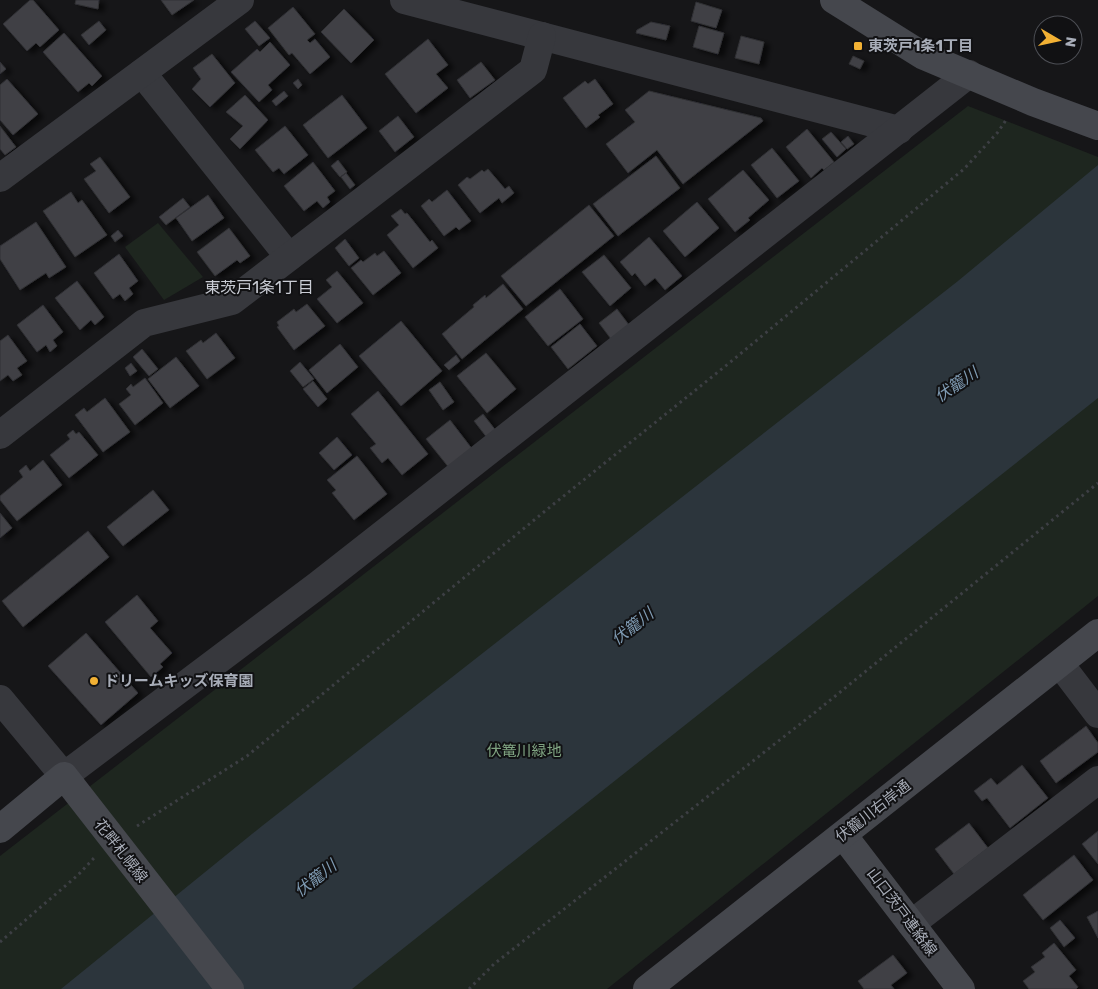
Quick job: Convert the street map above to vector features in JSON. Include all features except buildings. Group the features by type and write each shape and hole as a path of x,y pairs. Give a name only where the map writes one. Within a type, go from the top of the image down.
{"main road":[{"path":"834,0 922,55 1033,102 1098,126"},
{"name":"伏籠川右岸通","path":"647,989 1098,634"},
{"path":"0,829 64,776"},
{"name":"花畔札幌線","path":"64,776 230,989"},
{"name":"山口茨戸連絡線","path":"843,835 961,989"}],"street":[{"path":"0,178 240,0"},
{"path":"404,0 899,130"},
{"path":"0,435 144,323 232,301 533,70 542,36"},
{"path":"142,73 289,256"},
{"path":"0,699 64,776 318,584 969,74"},
{"path":"1060,664 1098,714"},
{"path":"912,924 1098,780"}],"path":[{"path":"0,942 115,842 246,756 728,364 964,169 998,132 1009,116"},
{"path":"469,989 494,964 818,710 1098,483"}],"green space":[{"name":"伏篭川緑地","path":"968,106 1098,157 1098,596 607,989 0,989 0,856"},
{"path":"158,223 203,277 164,300 125,247"}],"water":[{"name":"伏籠川","path":"1098,165 1098,398 352,989 61,989 262,826 958,281"}],"place":[{"name":"東茨戸1条1丁目","path":"858,46"},
{"name":"ドリームキッズ保育園","path":"94,681"}],"district":[{"name":"東茨戸1条1丁目","path":"259,287"}]}
